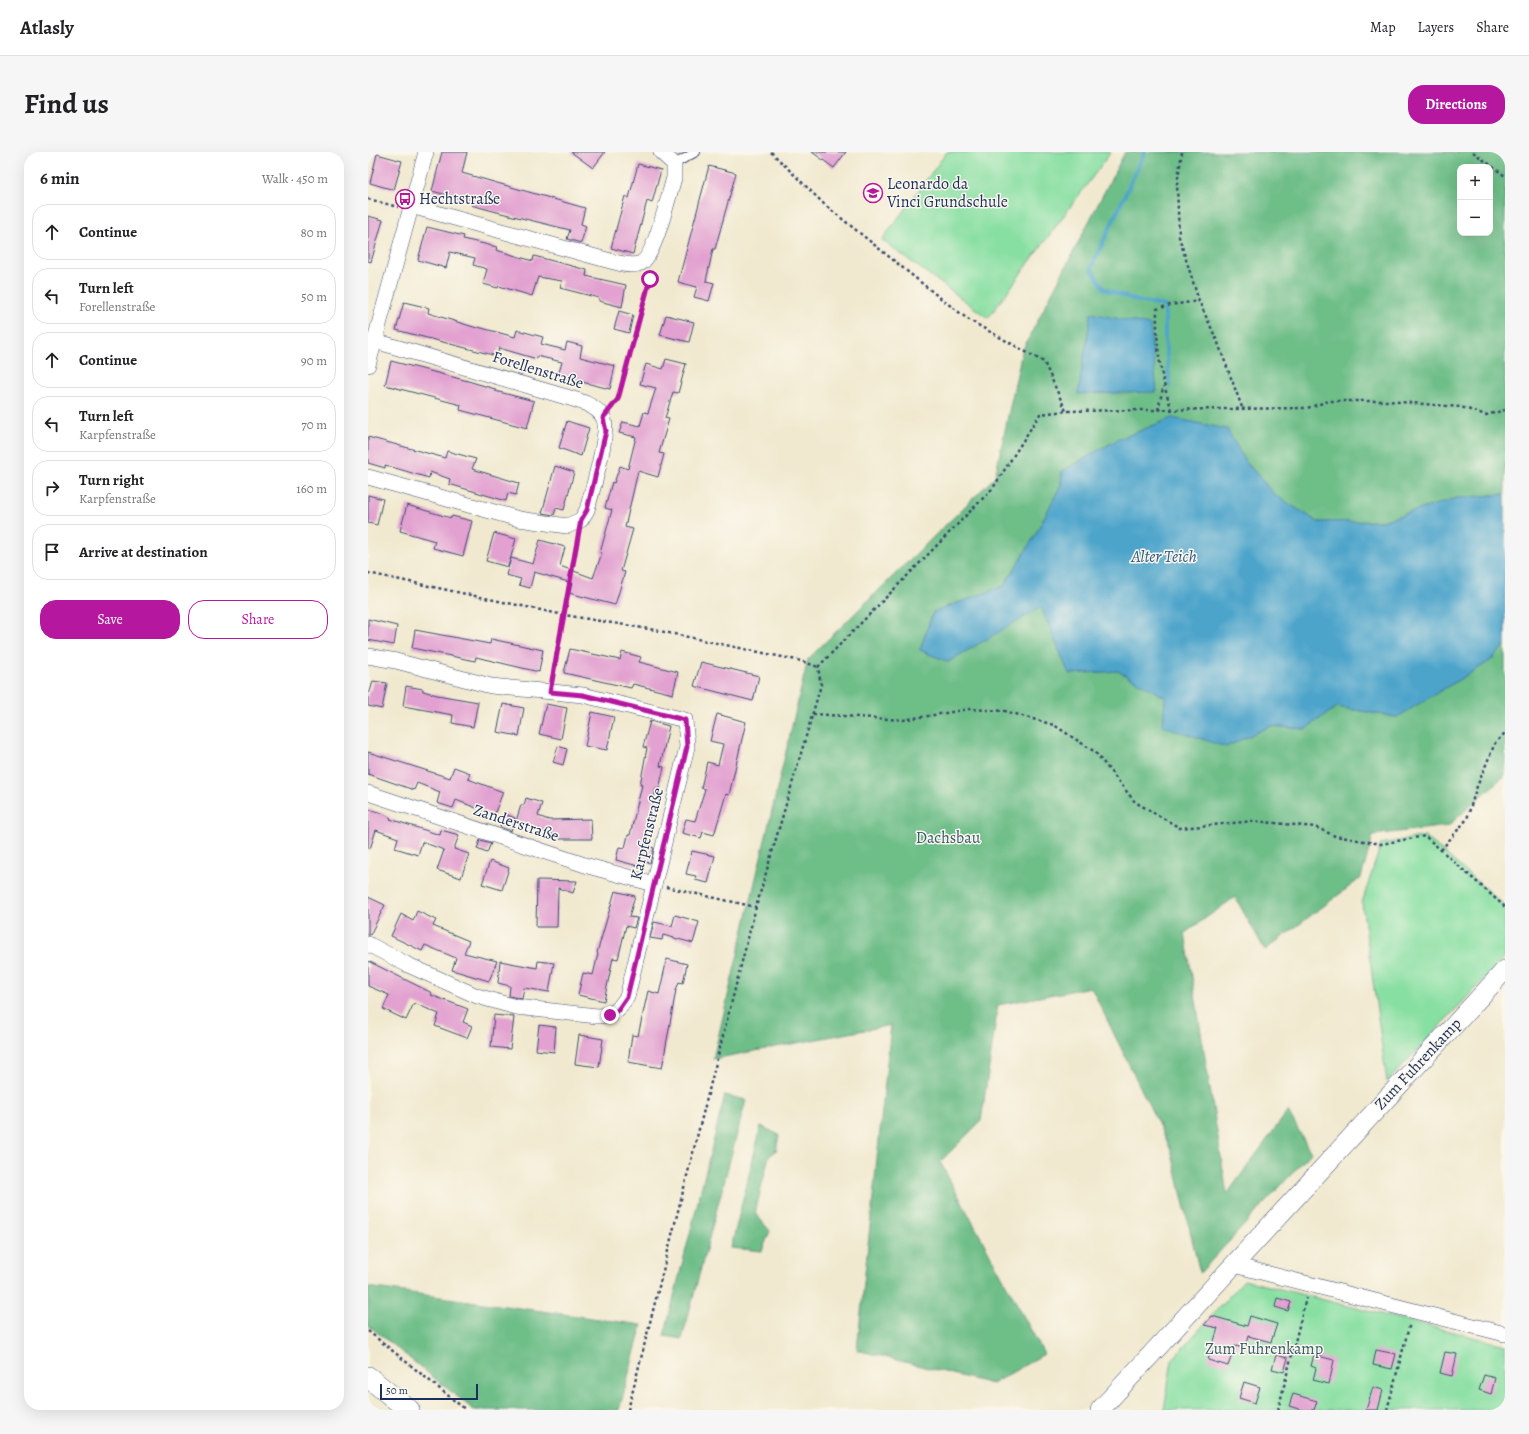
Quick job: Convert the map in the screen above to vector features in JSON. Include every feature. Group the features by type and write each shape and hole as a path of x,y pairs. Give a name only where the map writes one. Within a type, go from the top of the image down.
{"main road":[{"path":"368,1377 409,1410"}],"street":[{"path":"368,365 426,152"},
{"path":"410,208 614,262 632,265 642,262 651,253 674,178 674,164 661,152"},
{"name":"Forellenstraße","path":"375,341 563,396 589,405 603,418"},
{"path":"368,477 520,519 566,526 581,520 587,510 606,431 603,418"},
{"name":"Karpfenstraße","path":"368,656 396,661 491,686 583,695 685,720 687,747 627,997 618,1010 610,1015 597,1016 516,1007 477,996 406,964 368,944"},
{"name":"Zanderstraße","path":"368,793 588,866 654,884"},
{"name":"Zum Fuhrenkamp","path":"1100,1410 1505,970"},
{"path":"1234,1265 1505,1334"}],"lane":[{"path":"674,164 696,152"}],"path":[{"path":"771,152 825,205 969,320 1044,362 1066,411"},
{"path":"1182,152 1177,184 1179,237 1199,301 1218,343 1243,410"},
{"path":"1473,152 1505,176"},
{"path":"368,199 410,208"},
{"path":"603,418 618,399 650,279 642,262"},
{"path":"1172,410 1164,387 1157,326 1157,309 1170,304 1199,301"},
{"path":"1158,410 1164,387"},
{"path":"818,667 993,488 1040,414 1066,411 1243,410 1307,408 1329,402 1387,401 1461,407 1486,415 1505,410"},
{"path":"550,692 581,520"},
{"path":"368,573 564,615 655,630 801,661 818,667"},
{"path":"628,1410 756,907 821,685 818,667"},
{"path":"813,714 903,720 970,710 1005,711 1054,725 1095,752 1135,802 1180,828 1254,821 1315,827 1334,836 1381,844 1425,836 1505,907"},
{"path":"1441,850 1467,819 1476,789 1495,743 1505,733"},
{"path":"654,884 756,907"},
{"path":"1278,1410 1310,1284"},
{"path":"1387,1410 1413,1310"},
{"path":"368,1332 466,1410"}],"green space":[{"path":"947,152 1111,152 988,318 882,240"},
{"name":"Dachsbau","path":"1125,152 1505,152 1505,494 1457,498 1382,521 1317,522 1274,494 1245,461 1227,429 1172,418 1117,440 1062,471 1061,485 1033,539 1004,586 933,612 920,650 948,662 1041,606 1069,674 1118,671 1165,697 1226,747 1270,726 1305,729 1337,707 1397,717 1490,661 1505,645 1505,775 1448,826 1373,835 1361,878 1265,950 1235,897 1185,933 1227,1194 1288,1111 1311,1153 1200,1273 1171,1150 1091,987 998,1005 981,1121 940,1162 1044,1354 992,1384 857,1350 891,1025 713,1059 808,659 995,477 1022,351"},
{"path":"1425,836 1505,906 1505,957 1387,1082 1362,903 1381,844"},
{"path":"725,1095 746,1100 682,1339 664,1336"},
{"path":"761,1126 779,1135 776,1151 769,1156 755,1213 770,1231 762,1251 731,1248"},
{"name":"Zum Fuhrenkamp","path":"1244,1280 1505,1345 1505,1410 1164,1410 1172,1360"},
{"path":"368,1287 642,1325 619,1410 474,1410 368,1325"}],"water":[{"path":"1091,313 1150,325 1157,392 1078,394"},
{"name":"Alter Teich","path":"1172,418 1227,429 1245,461 1274,494 1318,522 1382,521 1457,498 1505,494 1505,645 1490,661 1397,717 1337,707 1305,729 1270,726 1226,747 1163,726 1165,697 1118,671 1069,674 1041,607 948,662 920,650 933,612 1004,586 1033,539 1061,485 1062,471 1117,440"}],"building":[{"path":"442,152 467,152 462,173 585,208 581,224 586,226 581,243 567,239 570,230 471,205 472,202 432,191"},
{"path":"571,152 605,152 593,168"},
{"path":"812,152 846,152 834,168"},
{"path":"377,154 402,161 394,190 370,183"},
{"path":"638,164 661,170 652,203 647,201 633,254 611,248 625,196 629,198"},
{"path":"709,166 736,173 715,249 713,249 706,281 714,283 709,301 694,297 697,287 678,282"},
{"path":"368,216 383,220 371,262 368,261"},
{"path":"427,227 464,236 463,239 497,247 496,250 533,261 534,256 587,270 586,276 626,285 622,307 599,301 599,298 560,288 562,281 538,277 532,296 499,286 498,288 483,284 487,269 473,265 475,258 450,252 446,268 418,260"},
{"path":"404,302 429,308 428,313 477,328 478,327 515,337 517,330 543,337 541,344 565,350 567,342 582,346 580,357 615,366 610,389 558,376 562,362 537,356 537,359 499,348 497,356 396,330"},
{"path":"619,311 633,315 629,333 614,329"},
{"path":"666,315 694,322 689,342 660,335"},
{"path":"666,359 686,364 678,393 673,392 665,418 669,419 659,453 664,454 658,477 638,471 625,527 633,529 621,571 625,572 615,605 569,593 572,583 534,572 530,588 519,585 521,579 506,575 511,558 533,564 540,540 565,547 560,566 593,578 602,553 600,553 612,510 605,508 612,482 614,483 620,466 628,469 636,437 619,433 623,422 640,426 644,412 648,413 656,388 640,384 646,364 663,369"},
{"path":"391,361 468,381 495,389 495,391 534,401 527,428 460,410 461,405 385,385"},
{"path":"567,421 589,428 581,456 559,448"},
{"path":"368,437 445,458 447,451 476,459 472,469 519,483 516,495 508,493 506,501 449,484 450,479 430,472 429,478 385,465 385,468 368,463"},
{"path":"555,466 574,472 564,510 556,508 554,515 542,513"},
{"path":"368,495 383,499 377,525 368,523"},
{"path":"407,505 451,518 452,516 472,521 463,556 433,548 435,541 400,531"},
{"path":"494,533 516,539 508,567 486,561"},
{"path":"368,619 397,626 394,645 368,640"},
{"path":"415,630 490,644 491,639 543,650 539,672 476,657 475,661 412,648"},
{"path":"570,649 620,660 622,652 641,657 639,662 678,672 673,694 633,684 631,688 564,673"},
{"path":"701,662 759,676 753,701 694,686"},
{"path":"373,681 387,683 382,709 368,706 368,692 370,692"},
{"path":"406,686 423,689 423,691 437,695 478,702 473,727 452,723 453,715 403,706"},
{"path":"503,704 524,708 519,736 497,732"},
{"path":"546,704 567,708 561,739 539,734"},
{"path":"592,712 614,717 607,750 585,746"},
{"path":"717,714 746,722 729,795 726,794 714,835 703,832 701,838 682,833 686,819 695,821 705,789 701,788 707,762 718,765 723,744 710,741"},
{"path":"650,721 669,726 660,766 664,767 659,789 656,788 645,839 650,840 648,846 654,848 650,863 639,861 638,866 616,860 619,847 625,848 628,835 630,835 642,785 640,785 647,748 643,747"},
{"path":"558,746 567,749 563,765 553,762"},
{"path":"368,752 450,778 454,767 470,773 468,779 503,792 494,815 456,800 453,808 437,803 440,792 417,783 414,790 368,774"},
{"path":"526,798 542,803 538,816 549,820 591,819 592,839 554,839 554,835 516,821 521,805 524,805"},
{"path":"368,809 382,813 391,818 390,819 440,835 441,830 459,835 454,849 469,854 461,878 437,870 444,850 422,842 418,855 395,848 398,838 376,830 370,849 368,848"},
{"path":"504,814 515,818 511,831 500,827"},
{"path":"480,840 491,843 487,853 477,849"},
{"path":"692,851 715,856 708,883 695,880 696,876 686,874"},
{"path":"490,861 509,868 502,890 482,884"},
{"path":"537,880 577,881 573,893 558,888 557,927 536,927"},
{"path":"615,891 635,896 629,917 637,918 634,928 626,926 618,959 613,958 604,1001 578,995 583,973 593,975 597,953"},
{"path":"368,897 385,905 370,935 368,935"},
{"path":"417,911 436,920 433,926 469,941 464,953 497,961 489,981 452,970 456,958 425,945 422,951 391,936 401,914 413,921"},
{"path":"675,915 699,922 693,943 663,935 662,940 650,938 654,922 672,926"},
{"path":"667,959 687,964 683,983 679,982 676,990 662,1068 628,1062 632,1035 638,1036 648,991 659,994"},
{"path":"368,961 432,993 431,995 468,1009 463,1022 472,1026 467,1038 435,1026 439,1014 414,1003 406,1020 383,1009 389,995 368,986"},
{"path":"500,961 537,968 538,961 554,963 549,992 524,988 522,999 509,996 510,986 498,983"},
{"path":"494,1015 514,1017 510,1049 491,1047"},
{"path":"539,1025 556,1027 554,1052 536,1050"},
{"path":"579,1035 603,1039 599,1067 575,1064"},
{"path":"1277,1298 1291,1302 1288,1311 1275,1307"},
{"path":"1212,1316 1247,1326 1250,1316 1277,1324 1271,1342 1248,1336 1245,1348 1235,1346 1228,1366 1208,1360 1218,1328 1204,1325"},
{"path":"1376,1350 1396,1354 1392,1369 1373,1365"},
{"path":"1445,1352 1457,1354 1452,1376 1440,1373"},
{"path":"1276,1355 1288,1358 1284,1372 1272,1369"},
{"path":"1314,1355 1334,1360 1329,1384 1313,1380 1316,1368 1311,1366"},
{"path":"1484,1375 1495,1378 1491,1394 1479,1390"},
{"path":"1244,1382 1260,1387 1255,1403 1239,1398"},
{"path":"1373,1387 1383,1390 1378,1410 1366,1410"},
{"path":"1293,1394 1317,1401 1314,1410 1302,1410 1289,1406"}],"waterway":[{"path":"1145,152 1091,268 1104,289 1138,301 1165,306 1165,339 1170,386"}],"place":[{"name":"Leonardo da Vinci Grundschule","path":"873,193"},
{"name":"Hechtstraße","path":"405,199"}],"route":[{"path":"610,1015 618,1010 627,997 687,747 685,720 583,695 550,692 581,520 587,510 606,431 603,418 618,399 650,279"}]}
